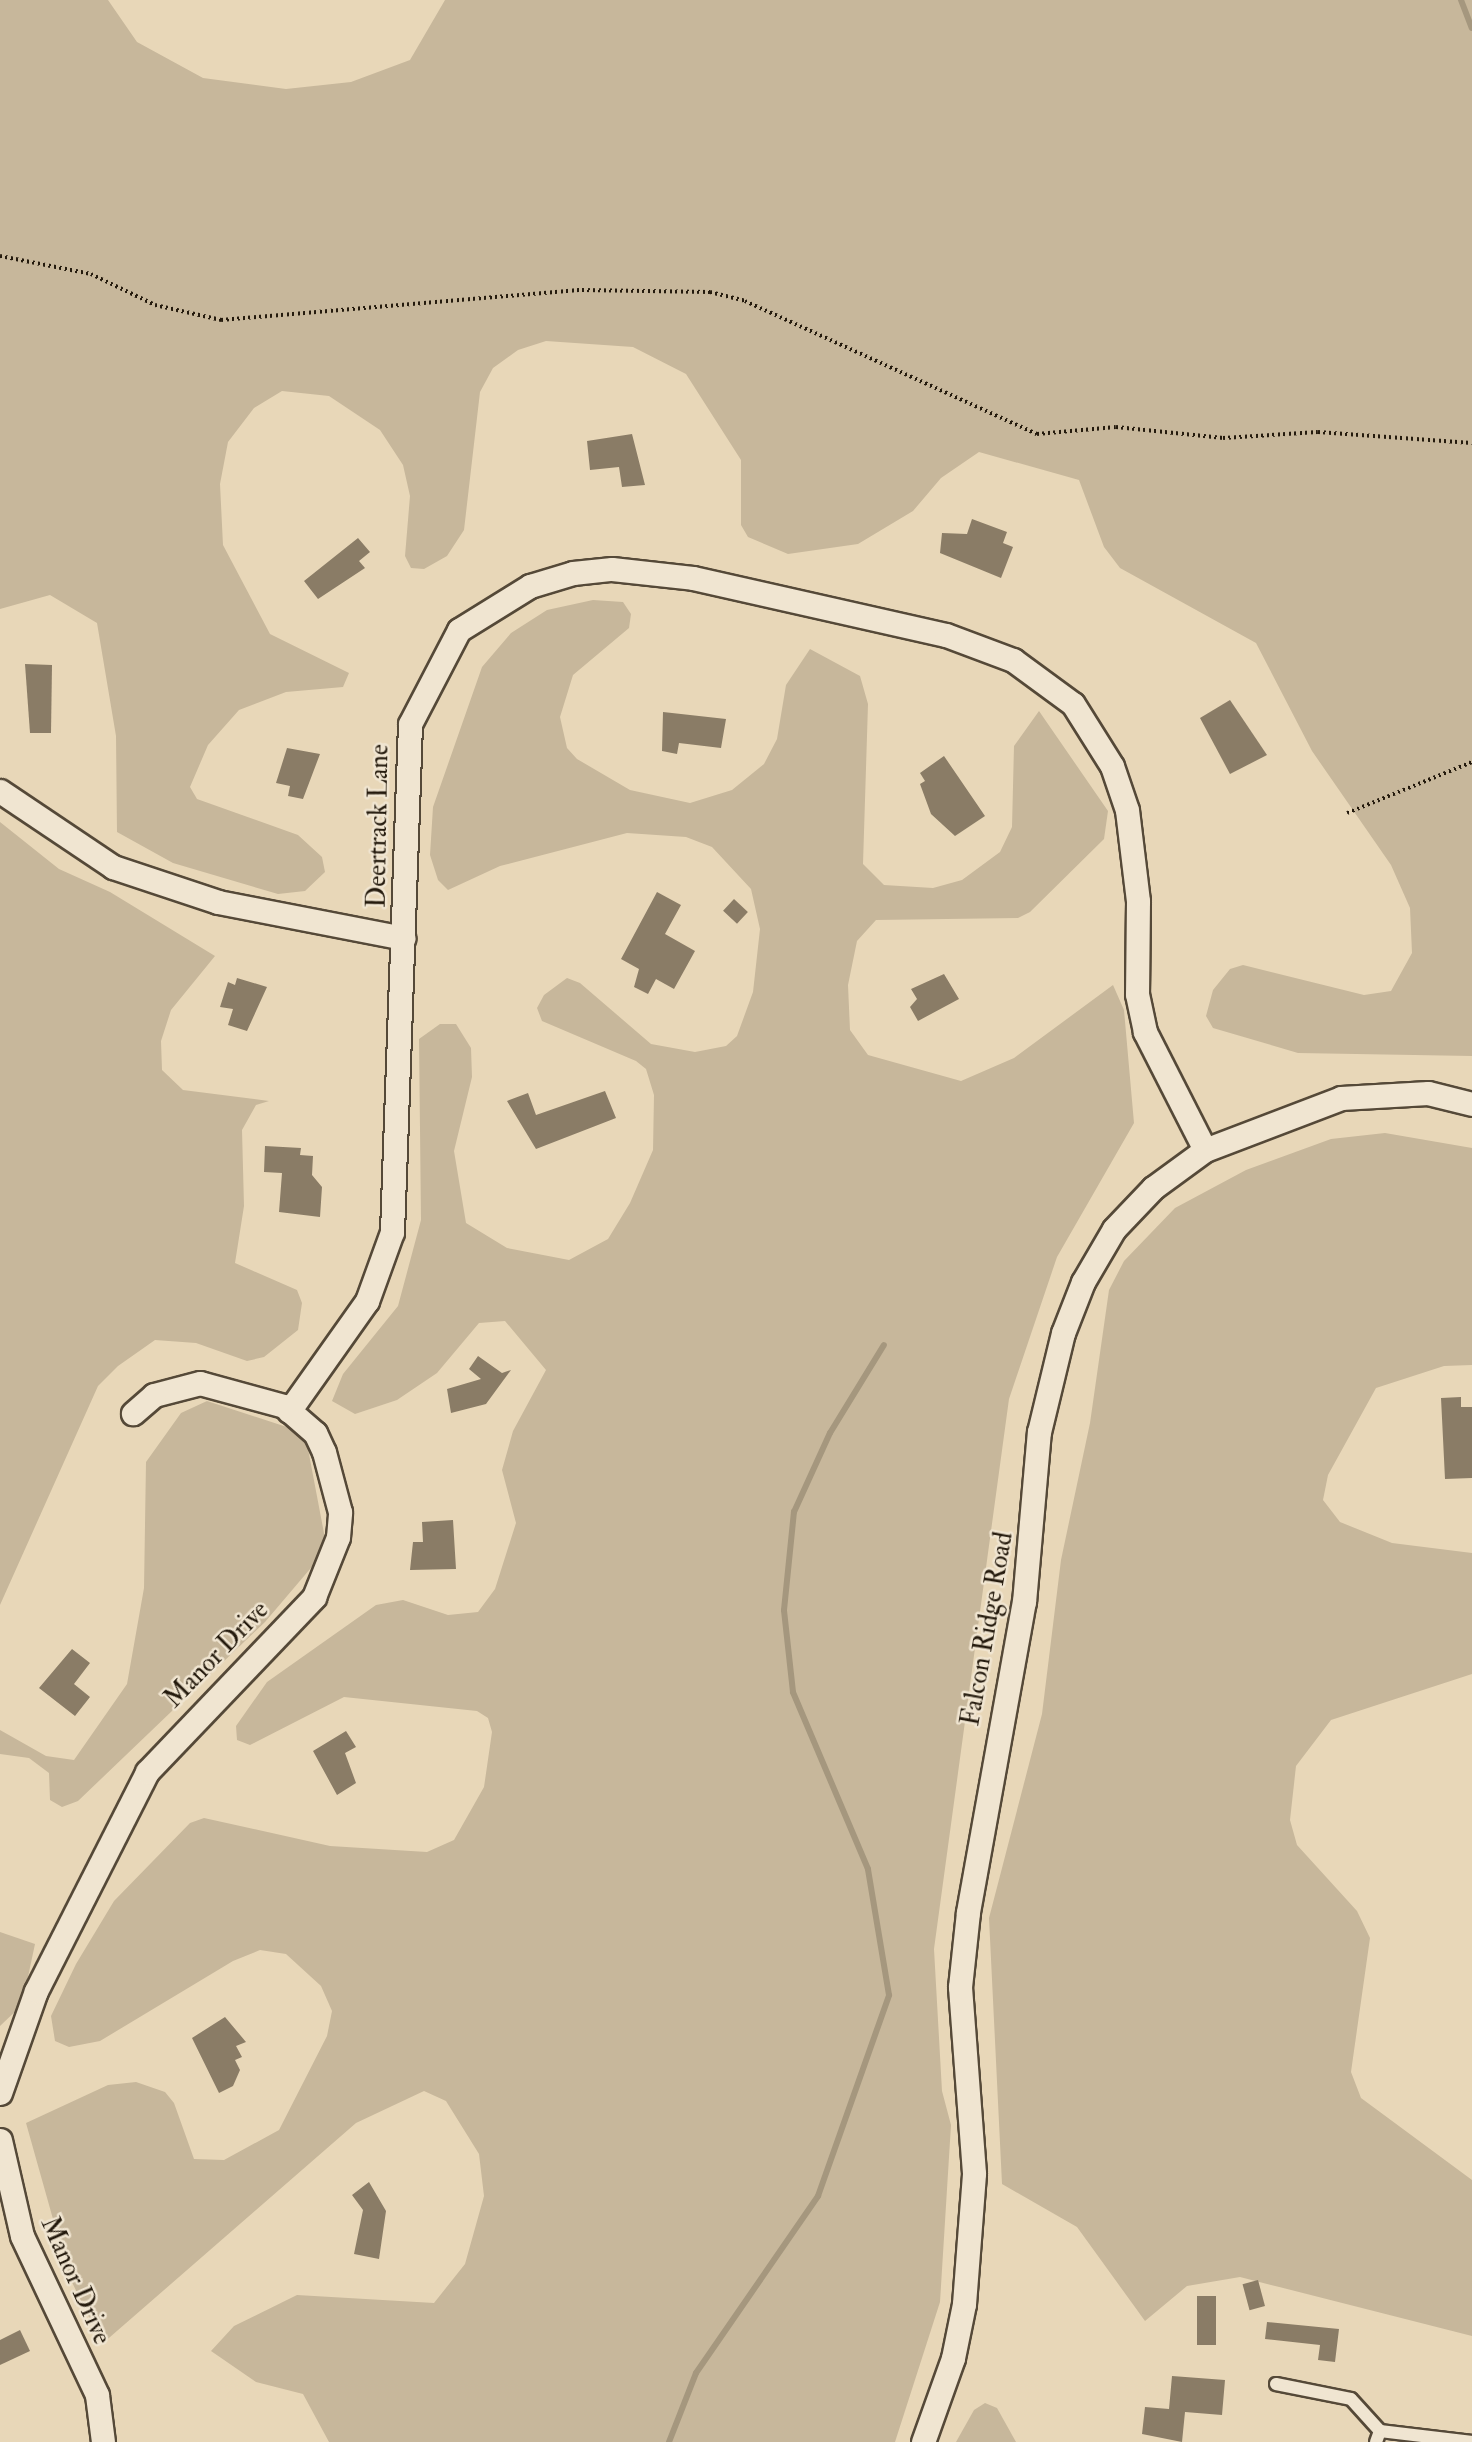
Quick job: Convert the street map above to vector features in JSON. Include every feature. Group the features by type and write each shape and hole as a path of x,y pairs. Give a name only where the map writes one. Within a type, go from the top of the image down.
{"street":[{"name":"Deertrack Lane","path":"289,1411 367,1301 384,1262 397,1152 410,724 442,656 459,630 530,586 612,569 693,578 860,613 1013,660 1073,704 1112,766 1133,844 1138,901 1137,994 1145,1032 1205,1150"},
{"path":"0,791 113,867 218,902 404,938"},
{"name":"Falcon Ridge Road","path":"923,2442 953,2358 964,2304 974,2173 960,1987 1024,1602 1039,1432 1063,1333 1083,1282 1114,1229 1153,1188 1205,1150 1341,1098 1428,1093 1472,1104"},
{"name":"Manor Drive","path":"0,2093 36,1991 147,1772 314,1597 331,1565 340,1512 330,1466 315,1433 289,1411 200,1383 154,1395 133,1413"},
{"name":"Manor Drive","path":"0,2140 22,2236 97,2395 103,2442"}],"lane":[{"path":"1276,2384 1351,2399 1378,2436 1472,2442"}],"path":[{"path":"0,256 91,274 164,308 221,320 582,290 710,292 745,301 1037,434 1116,427 1223,438 1318,432 1472,443"},
{"path":"1347,813 1472,762"}],"shaded area":[{"path":"0,0 108,0 137,42 203,78 286,89 351,82 410,60 445,0 1472,0 1472,1056 1298,1053 1213,1028 1206,1016 1213,990 1230,969 1243,965 1364,995 1391,991 1412,953 1410,908 1391,865 1312,751 1256,643 1120,568 1104,547 1079,480 979,452 941,478 913,511 858,544 788,554 748,537 741,525 741,460 686,374 633,347 546,341 518,350 493,368 480,392 464,530 447,556 424,569 411,568 405,556 410,496 403,465 380,430 329,396 282,391 254,408 228,442 220,484 223,545 270,634 349,673 343,687 286,692 239,710 208,745 190,787 197,799 298,835 322,857 325,872 305,891 278,894 173,863 117,832 116,736 97,623 50,595 0,609"},
{"path":"593,600 623,602 631,614 629,628 573,675 560,717 567,748 577,759 630,790 690,803 732,790 764,764 777,739 786,685 810,649 860,676 868,704 863,864 884,885 933,888 962,880 1000,852 1012,827 1014,746 1039,711 1108,811 1104,839 1030,912 1018,918 876,920 857,941 848,985 850,1030 868,1055 961,1081 1014,1058 1113,985 1124,1010 1134,1123 1057,1257 1009,1399 934,1949 942,2091 951,2125 940,2302 895,2442 329,2442 303,2394 256,2382 211,2351 234,2326 297,2295 434,2303 465,2264 484,2196 479,2154 446,2101 424,2091 356,2123 102,2344 69,2276 26,2123 108,2085 136,2082 165,2092 174,2103 194,2159 224,2160 279,2130 327,2036 332,2011 321,1986 286,1954 260,1950 233,1961 100,2041 69,2047 55,2041 51,2016 76,1964 114,1901 190,1823 204,1818 330,1846 427,1852 454,1840 484,1787 492,1732 488,1718 477,1711 344,1697 250,1745 237,1740 236,1726 267,1682 376,1605 403,1600 448,1615 478,1612 495,1589 516,1523 502,1470 513,1431 546,1370 505,1321 479,1323 437,1373 397,1400 355,1414 332,1401 343,1374 398,1306 421,1220 419,1039 440,1024 456,1024 471,1048 472,1077 454,1151 466,1223 507,1248 569,1260 608,1239 630,1203 653,1150 654,1095 646,1069 636,1061 542,1021 537,1008 544,995 567,978 580,983 651,1044 695,1052 726,1046 737,1036 753,992 760,929 751,889 712,847 686,837 627,833 500,866 448,890 438,880 430,855 433,807 482,667 511,633 547,610"},
{"path":"0,822 59,869 110,892 215,956 171,1010 161,1041 162,1070 183,1090 269,1101 256,1105 242,1130 244,1206 235,1263 297,1290 302,1303 298,1330 264,1357 247,1361 196,1343 155,1340 118,1366 98,1386 0,1605"},
{"path":"1385,1133 1472,1148 1472,1365 1444,1366 1376,1388 1328,1475 1323,1500 1340,1522 1392,1543 1472,1553 1472,1674 1331,1720 1296,1766 1290,1820 1297,1845 1357,1911 1370,1938 1351,2072 1361,2098 1472,2180 1472,2336 1240,2277 1187,2286 1145,2321 1077,2227 1002,2184 989,1918 1042,1714 1061,1560 1090,1423 1109,1290 1124,1261 1175,1208 1246,1170 1331,1139"},
{"path":"207,1401 305,1433 327,1549 265,1622 78,1801 62,1807 50,1800 49,1773 29,1758 0,1754 0,1730 46,1756 74,1760 127,1684 144,1588 146,1462 181,1413"},
{"path":"0,1932 35,1944 22,2005 0,2026"},
{"path":"985,2403 997,2408 1016,2442 956,2442 974,2410"}],"building":[{"path":"632,434 645,485 622,487 619,467 590,470 587,441"},
{"path":"972,519 1007,532 1003,543 1013,547 1001,578 940,553 942,533 967,534"},
{"path":"358,538 370,552 359,561 365,568 318,599 304,581"},
{"path":"25,664 52,665 51,733 30,733"},
{"path":"1230,700 1267,755 1230,774 1200,718"},
{"path":"663,712 726,719 721,748 679,743 677,754 662,751"},
{"path":"287,748 320,754 303,799 288,796 290,786 276,783"},
{"path":"944,756 985,816 955,836 931,814 920,784 925,781 920,773"},
{"path":"657,892 681,905 665,934 695,951 674,989 656,979 648,994 634,987 639,969 621,959"},
{"path":"734,899 748,912 737,924 723,911"},
{"path":"944,974 959,999 918,1021 910,1007 917,999 911,989"},
{"path":"237,978 267,987 247,1031 228,1025 233,1009 220,1007 228,982 235,985"},
{"path":"605,1091 616,1118 536,1149 507,1101 528,1093 536,1115"},
{"path":"265,1146 301,1148 300,1155 313,1156 312,1175 322,1187 320,1217 279,1212 282,1173 264,1172"},
{"path":"478,1356 502,1373 511,1370 486,1404 451,1413 447,1389 481,1379 469,1369"},
{"path":"1461,1397 1461,1407 1472,1407 1472,1478 1445,1479 1441,1398"},
{"path":"453,1520 456,1569 410,1570 413,1542 423,1542 422,1522"},
{"path":"72,1649 90,1663 74,1684 90,1697 75,1716 39,1688"},
{"path":"346,1731 356,1747 345,1753 356,1783 337,1795 313,1751"},
{"path":"225,2017 246,2042 236,2046 242,2057 235,2060 240,2070 233,2086 219,2093 192,2038"},
{"path":"369,2182 386,2211 379,2259 354,2254 363,2210 352,2195"},
{"path":"1258,2280 1265,2306 1250,2310 1243,2284"},
{"path":"1197,2296 1216,2296 1216,2345 1197,2345"},
{"path":"1267,2322 1339,2329 1335,2362 1318,2360 1320,2345 1265,2339"},
{"path":"20,2330 30,2351 0,2365 0,2340"},
{"path":"1172,2376 1225,2380 1222,2415 1185,2412 1182,2442 1142,2434 1145,2407 1169,2409"}],"waterway":[{"path":"1461,0 1472,28"},
{"path":"669,2442 696,2373 818,2196 889,1995 868,1869 793,1692 784,1610 794,1512 830,1433 884,1345"}]}
